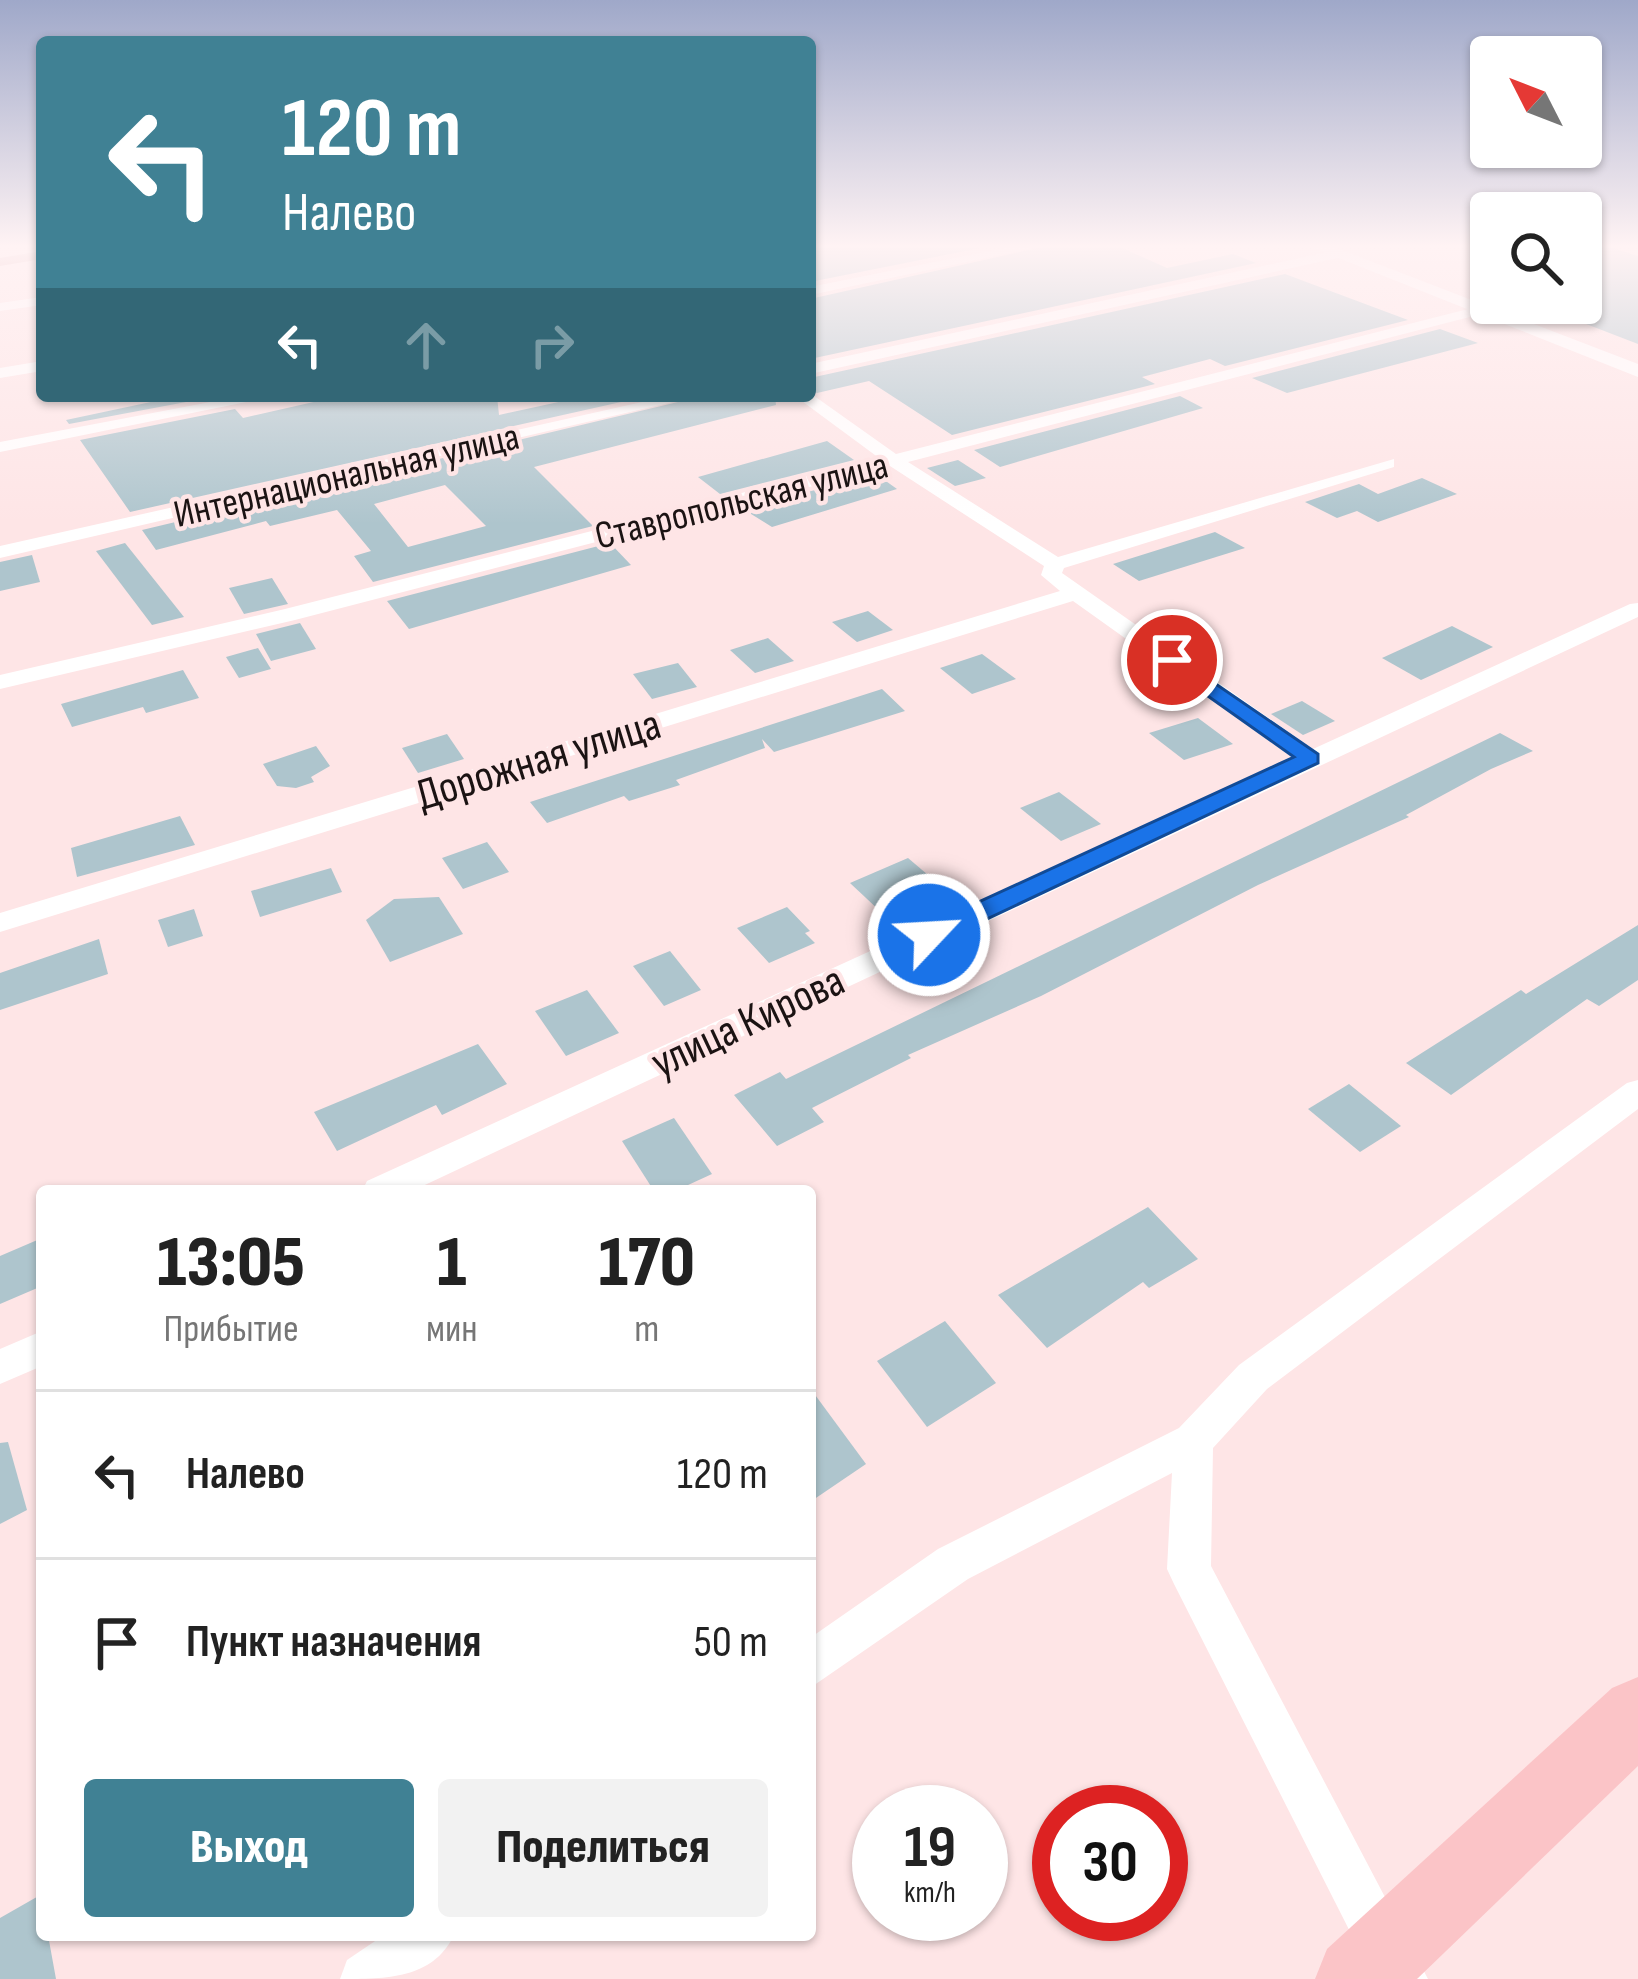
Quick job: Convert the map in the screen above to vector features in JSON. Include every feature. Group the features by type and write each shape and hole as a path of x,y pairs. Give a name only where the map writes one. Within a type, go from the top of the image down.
{"highway":[{"path":"1382,1970 1638,1714"}],"street":[{"path":"816,368 940,339"},
{"name":"Ставропольская улица","path":"0,682 287,615 1365,339"},
{"path":"1556,339 1638,371"},
{"path":"0,374 36,367"},
{"path":"0,447 236,402"},
{"name":"Интернациональная улица","path":"0,552 664,402"},
{"path":"811,402 1055,564 1388,463"},
{"path":"1055,564 1051,575 1310,758"},
{"name":"Дорожная улица","path":"0,923 1076,592"},
{"name":"улица Кирова","path":"392,1185 1638,609"},
{"path":"816,1661 952,1564 1192,1441 1253,1377 1638,1092"},
{"path":"0,1367 36,1351"},
{"path":"1192,1441 1190,1569 1382,1970"},
{"path":"365,1979 419,1941"}],"building":[{"path":"816,339 901,339 816,358"},
{"path":"987,339 1331,339 1225,366 1210,359 1142,377 1155,384 952,435 869,381 817,393 816,377"},
{"path":"1400,339 1478,343 1287,393 1252,378"},
{"path":"1180,396 1203,408 1000,467 974,450"},
{"path":"151,402 186,402 69,424 66,420"},
{"path":"314,402 498,402 499,415 559,402 621,402 130,512 80,440 235,409 243,418"},
{"path":"678,402 776,402 534,467 593,526 373,582 354,556 371,551 337,510 270,526 266,521 156,550 142,530","holes":["445,485 486,526 408,547 374,504"]},
{"path":"827,441 854,460 720,494 698,477"},
{"path":"958,460 986,478 955,486 927,468"},
{"path":"876,474 897,489 772,527 743,509"},
{"path":"1422,478 1457,494 1378,522 1357,511 1337,518 1305,502 1359,484 1378,494"},
{"path":"1215,532 1245,548 1139,581 1113,564"},
{"path":"125,543 184,617 152,625 96,551"},
{"path":"610,543 631,565 409,629 387,601"},
{"path":"32,555 40,582 0,591 0,562"},
{"path":"272,578 288,604 244,614 229,588"},
{"path":"868,611 893,630 857,642 832,622"},
{"path":"300,623 316,649 271,661 256,634"},
{"path":"1452,626 1493,647 1421,680 1382,658"},
{"path":"768,638 794,661 755,673 730,650"},
{"path":"258,648 271,669 239,678 226,657"},
{"path":"982,654 1016,679 972,694 940,668"},
{"path":"678,663 697,687 652,699 633,674"},
{"path":"183,670 199,698 146,713 143,707 72,727 61,704"},
{"path":"882,689 905,711 774,752 762,739 765,748 676,780 680,785 629,801 624,796 547,823 530,802"},
{"path":"1302,701 1335,721 1303,735 1271,714"},
{"path":"1198,718 1233,744 1184,760 1149,733"},
{"path":"1500,733 1533,751 1491,769 1406,815 1409,817 1258,885 1041,996 908,1055 911,1058 812,1108 824,1122 777,1146 734,1095 780,1072 786,1079"},
{"path":"447,734 464,759 418,773 402,748"},
{"path":"316,746 330,766 311,777 314,782 296,788 277,786 263,764"},
{"path":"1059,792 1101,824 1061,841 1020,808"},
{"path":"180,816 195,845 77,877 71,848"},
{"path":"487,842 509,872 463,889 442,858"},
{"path":"908,858 941,886 882,913 850,883"},
{"path":"331,868 342,892 260,917 251,891"},
{"path":"439,897 463,934 390,962 366,920 394,899"},
{"path":"787,907 815,943 769,963 737,928"},
{"path":"194,909 203,936 168,947 158,920"},
{"path":"1638,925 1638,980 1599,1006 1587,999 1451,1095 1406,1063 1521,990 1526,994"},
{"path":"99,939 108,974 0,1010 0,973"},
{"path":"670,951 701,990 664,1006 633,966"},
{"path":"587,990 619,1033 566,1056 535,1011"},
{"path":"478,1044 507,1084 442,1115 436,1105 337,1151 314,1112"},
{"path":"1349,1084 1401,1126 1360,1152 1308,1109"},
{"path":"674,1118 712,1174 688,1185 650,1185 622,1141"},
{"path":"1148,1207 1198,1259 1149,1288 1143,1282 1047,1348 998,1295"},
{"path":"36,1241 36,1289 0,1304 0,1256"},
{"path":"945,1321 996,1383 927,1427 877,1361"},
{"path":"816,1396 866,1464 816,1498"},
{"path":"8,1442 27,1510 0,1524 0,1443"},
{"path":"36,1897 36,1941 49,1941 56,1979 0,1979 0,1918"}],"route":[{"path":"929,935 1310,758 1172,660"}]}
